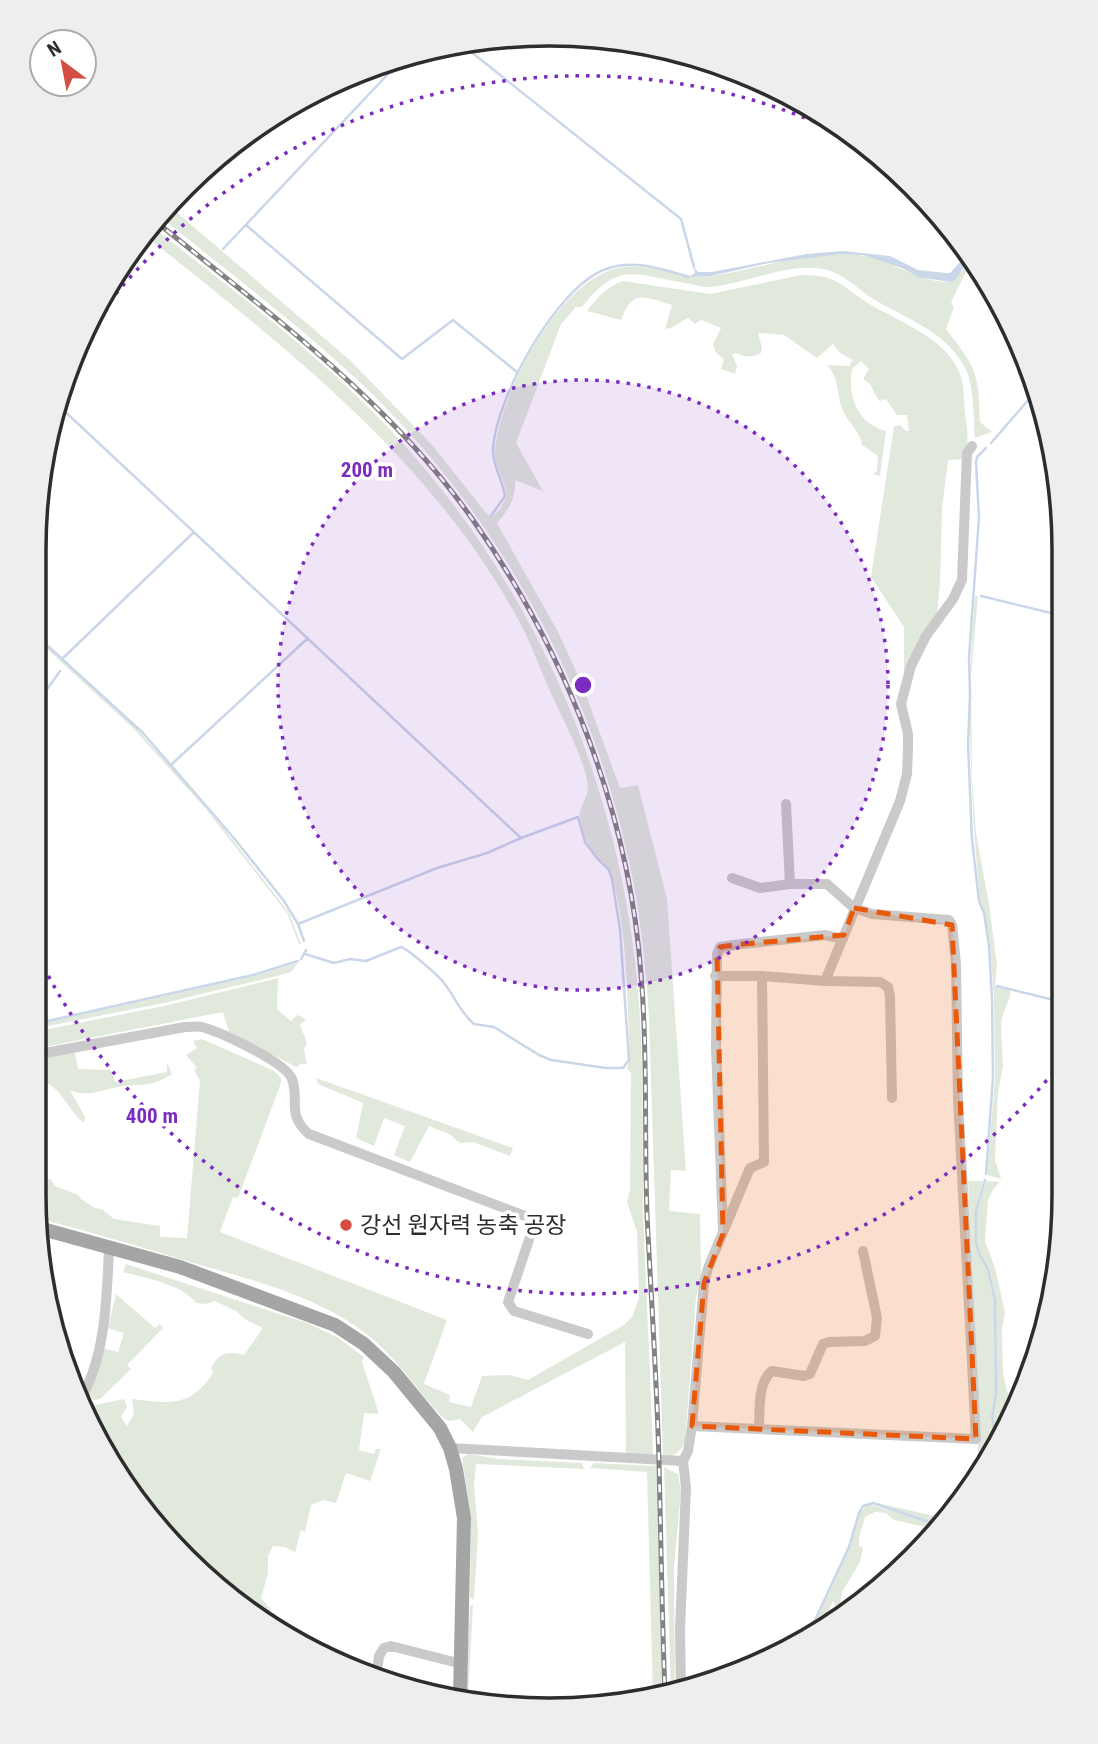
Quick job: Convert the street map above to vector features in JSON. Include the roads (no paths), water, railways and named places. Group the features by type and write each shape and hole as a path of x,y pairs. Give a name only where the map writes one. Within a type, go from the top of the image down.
{"main road":[{"path":"47,1230 207,1276 335,1325 379,1356 394,1372 440,1428 450,1448 464,1518 460,1690"}],"street":[{"path":"825,981 900,801 907,774 908,734 901,704 912,666 926,636 953,599 962,580 967,453 972,446"},
{"path":"786,804 790,884"},
{"path":"692,1426 976,1439 958,1099 954,934 948,920 872,914 854,908 827,884 790,884 760,888 732,878"},
{"path":"723,1234 715,976 717,954 720,947 825,936 843,939"},
{"path":"715,976 880,982 888,987 892,1098"},
{"path":"681,1680 680,1629 686,1488 683,1461 688,1451 692,1426 704,1283 750,1168 764,1162 762,976"},
{"path":"46,1053 185,1027 199,1026 230,1038 289,1073 294,1088 294,1113 297,1122 309,1134 533,1219 534,1225 508,1302 510,1307 514,1311 587,1334"},
{"path":"84,1389 94,1366 104,1325 109,1247"},
{"path":"759,1429 761,1398 768,1373 772,1371 804,1376 810,1374 823,1344 864,1341 875,1336 877,1318 863,1251"},
{"path":"450,1448 683,1461"},
{"path":"377,1668 379,1656 384,1648 391,1646 462,1664"}],"water":[{"path":"843,251 890,256 918,270 946,273 950,273 961,260 965,265 955,280 950,282 918,277 902,268 863,255 840,254 769,263 711,276 689,277 695,273 694,267 698,272 712,272 806,254"}],"waterway":[{"path":"471,52 681,219 694,267"},
{"path":"223,249 391,71"},
{"path":"246,225 402,359 453,320 518,373"},
{"path":"491,516 505,496 494,461 497,427 517,374 549,320 587,280 606,269 638,265 689,277"},
{"path":"991,443 1029,399"},
{"path":"65,412 521,838 578,817 585,842 609,870 612,879 620,929 629,1060 623,1068 551,1060 494,1027 474,1024 441,980 401,947 366,961 350,959 334,963 305,954"},
{"path":"986,448 977,457 976,463 979,517 969,657 968,744 972,839 979,901 984,913 989,946 992,999 993,1077 986,1174"},
{"path":"46,644 62,659 194,532"},
{"path":"981,596 1052,613"},
{"path":"172,764 308,638"},
{"path":"62,659 143,733 233,837 284,901 298,924 437,868 487,853 521,838"},
{"path":"46,691 60,671"},
{"path":"298,924 304,941"},
{"path":"301,959 306,950"},
{"path":"46,1021 253,975 298,961"},
{"path":"997,986 1052,1000"},
{"path":"985,1180 976,1211 976,1243 988,1269 995,1300 996,1394 992,1417 994,1431"},
{"path":"815,1623 849,1547 863,1506 873,1503 932,1522"}],"railway":[{"path":"162,227 324,359 365,396 440,476 473,520 537,624 564,679 607,794 623,853 641,974 665,1685"}],"place":[{"name":"강선 원자력 농축 공장","path":"346,1225"}]}
